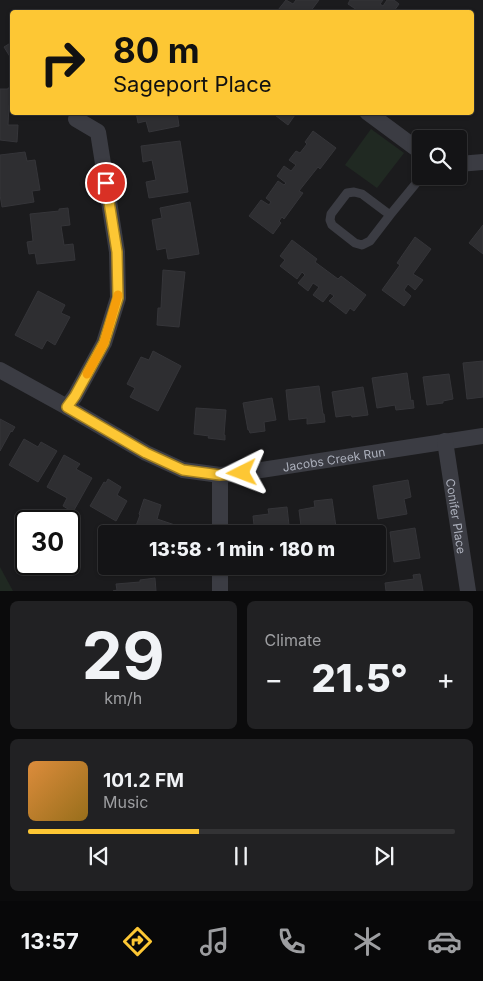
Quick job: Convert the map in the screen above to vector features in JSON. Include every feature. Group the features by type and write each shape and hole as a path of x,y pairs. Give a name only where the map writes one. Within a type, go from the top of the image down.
{"street":[{"path":"372,115 412,145"},
{"path":"67,407 104,343 118,298 117,252 98,132 76,119"},
{"path":"467,163 483,162"},
{"name":"Jacobs Creek Run","path":"0,370 153,457 183,470 220,475 242,473 483,436"},
{"name":"Conifer Place","path":"445,441 468,591"},
{"path":"220,475 220,525"},
{"path":"220,575 220,591"}],"lane":[{"path":"390,215 362,194 354,192 347,193 331,214 330,220 332,225 355,243 362,245 370,241 415,185"}],"shaded area":[{"path":"371,129 404,153 377,188 345,165"},
{"path":"0,567 13,591 0,591"}],"building":[{"path":"286,0 293,4 296,0 319,0 312,10 278,10"},
{"path":"350,0 383,0 380,4 383,6 387,0 394,0 399,4 395,10 357,10 348,4"},
{"path":"10,43 10,57 4,47"},
{"path":"10,88 8,125 18,125 17,142 0,140 0,89"},
{"path":"137,115 177,115 179,126 149,132 146,121 138,123"},
{"path":"275,115 295,115 288,125"},
{"path":"313,131 336,148 320,169 318,167 299,191 303,193 284,219 282,217 279,221 281,223 273,234 249,216 261,200 269,205 271,202 266,198 278,181 284,185 286,183 277,176 284,166 291,171 296,165 289,160 296,151 300,153"},
{"path":"180,141 188,192 149,198 146,182 156,180 152,160 143,162 141,146"},
{"path":"25,152 27,161 35,160 40,190 32,191 34,202 2,207 0,195 0,155"},
{"path":"190,202 199,254 168,259 166,248 157,250 152,220 162,218 160,208"},
{"path":"68,208 70,225 61,226 64,245 73,244 75,260 37,264 35,253 29,254 27,242 33,241 30,214 59,211 59,209"},
{"path":"483,225 483,254 469,243"},
{"path":"415,237 431,249 413,274 423,280 415,290 408,284 404,290 411,296 404,306 382,290 400,265 397,263"},
{"path":"292,240 317,259 315,262 338,279 341,276 366,295 354,311 350,308 346,314 329,301 334,296 330,293 323,302 313,295 319,287 313,283 308,291 298,283 305,275 302,272 297,279 280,266 285,260 280,256"},
{"path":"163,270 185,272 179,327 157,325 158,308 161,308"},
{"path":"38,291 65,305 61,313 70,317 55,345 47,340 42,349 15,335"},
{"path":"153,351 181,366 158,411 130,397 135,388 127,384 141,357 149,360"},
{"path":"483,361 483,397 467,399 463,363"},
{"path":"407,373 411,401 413,400 414,408 396,410 395,405 377,408 372,378"},
{"path":"449,374 453,399 443,401 443,403 427,405 423,377"},
{"path":"319,386 325,422 307,424 307,418 289,420 286,390"},
{"path":"363,387 368,415 336,417 332,392"},
{"path":"272,398 276,420 264,422 265,431 250,433 243,403"},
{"path":"196,408 226,410 225,440 194,434"},
{"path":"0,419 15,427 0,451"},
{"path":"24,439 38,447 41,442 57,451 38,482 9,465"},
{"path":"64,455 80,464 76,469 92,478 74,510 70,510 63,506 67,498 47,487"},
{"path":"108,479 121,487 117,495 127,501 116,521 90,506 104,482 106,483"},
{"path":"408,480 411,497 404,499 407,514 378,519 373,486"},
{"path":"144,499 161,505 157,519 175,525 136,525"},
{"path":"332,499 336,525 301,525 299,510 315,507 314,501"},
{"path":"287,507 289,525 254,525 253,516 269,514 268,509"},
{"path":"415,528 420,558 394,562 390,532"},
{"path":"420,574 423,591 386,591 385,583 414,579 413,575"},
{"path":"155,578 156,591 113,591 117,590 116,584 140,582 140,580"}],"slow traffic":[{"path":"87,374 104,343 118,295"}],"route":[{"path":"106,183 117,252 118,298 104,343 67,407 146,453 183,470 220,475 242,473"}]}
